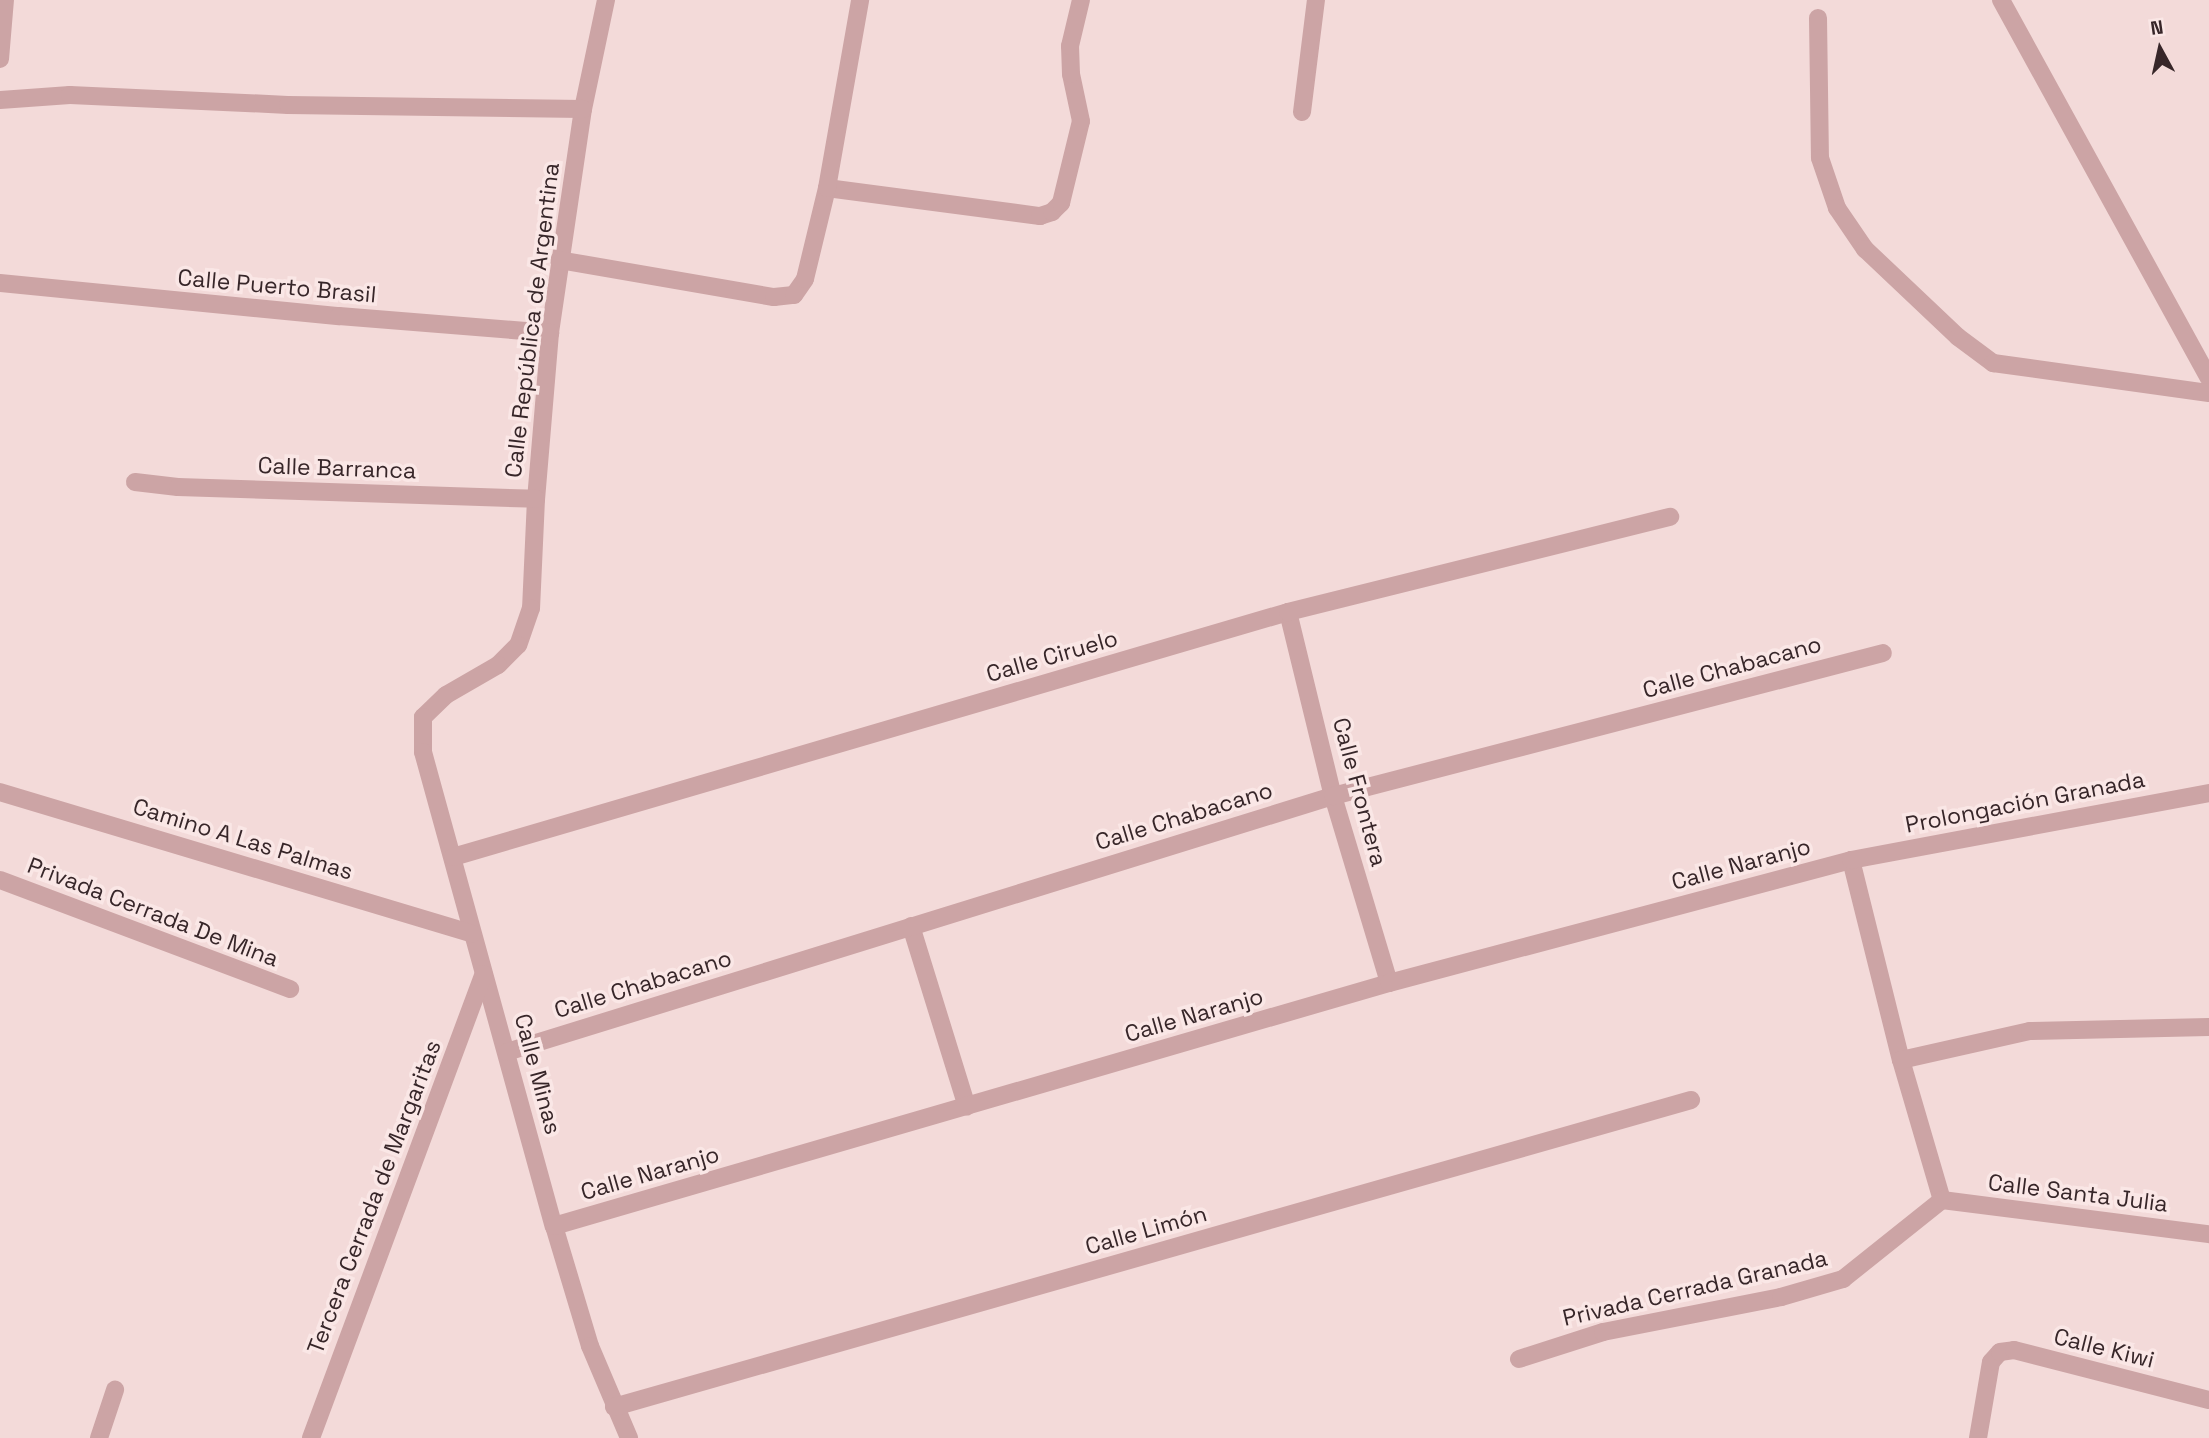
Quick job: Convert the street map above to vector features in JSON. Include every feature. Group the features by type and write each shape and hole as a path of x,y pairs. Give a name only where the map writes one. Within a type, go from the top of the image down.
{"street":[{"path":"0,60 5,0"},
{"name":"Calle República de Argentina","path":"423,717 446,695 498,665 517,645 531,608 536,499 559,260 583,109 606,0"},
{"path":"559,260 774,297 794,295 804,279 827,188 860,0"},
{"path":"827,188 1040,216 1052,212 1061,203 1081,121 1071,74 1070,46 1081,0"},
{"path":"1302,112 1316,0"},
{"path":"2001,0 2209,378"},
{"path":"1818,18 1820,158 1837,208 1865,249 1958,337 1993,363 2209,393"},
{"path":"0,100 70,95 288,106 583,109"},
{"name":"Calle Puerto Brasil","path":"0,283 325,315 550,333"},
{"name":"Calle Barranca","path":"135,482 178,487 536,499"},
{"name":"Calle Ciruelo","path":"453,857 1289,612 1670,517"},
{"name":"Calle Frontera","path":"1289,612 1333,796 1389,984"},
{"name":"Calle Chabacano","path":"507,1052 1333,796 1883,653"},
{"name":"Calle Minas","path":"423,717 423,752 453,857 471,934 507,1052 554,1226 590,1346 629,1438"},
{"name":"Camino A Las Palmas","path":"0,792 471,934"},
{"name":"Prolongación Granada","path":"1851,860 2209,793"},
{"path":"1851,860 1901,1060 1942,1200"},
{"name":"Calle Naranjo","path":"554,1226 1389,984 1851,860"},
{"name":"Privada Cerrada De Mina","path":"0,880 290,989"},
{"path":"911,926 967,1107"},
{"name":"Tercera Cerrada de Margaritas","path":"311,1438 484,974"},
{"path":"1901,1060 2030,1031 2209,1027"},
{"name":"Calle Limón","path":"614,1407 1690,1100"},
{"name":"Calle Santa Julia","path":"1942,1200 2209,1234"},
{"name":"Privada Cerrada Granada","path":"1519,1359 1603,1332 1781,1297 1843,1279 1942,1200"},
{"name":"Calle Kiwi","path":"1978,1438 1991,1362 2000,1352 2014,1350 2209,1399"},
{"path":"99,1438 115,1390"}]}
